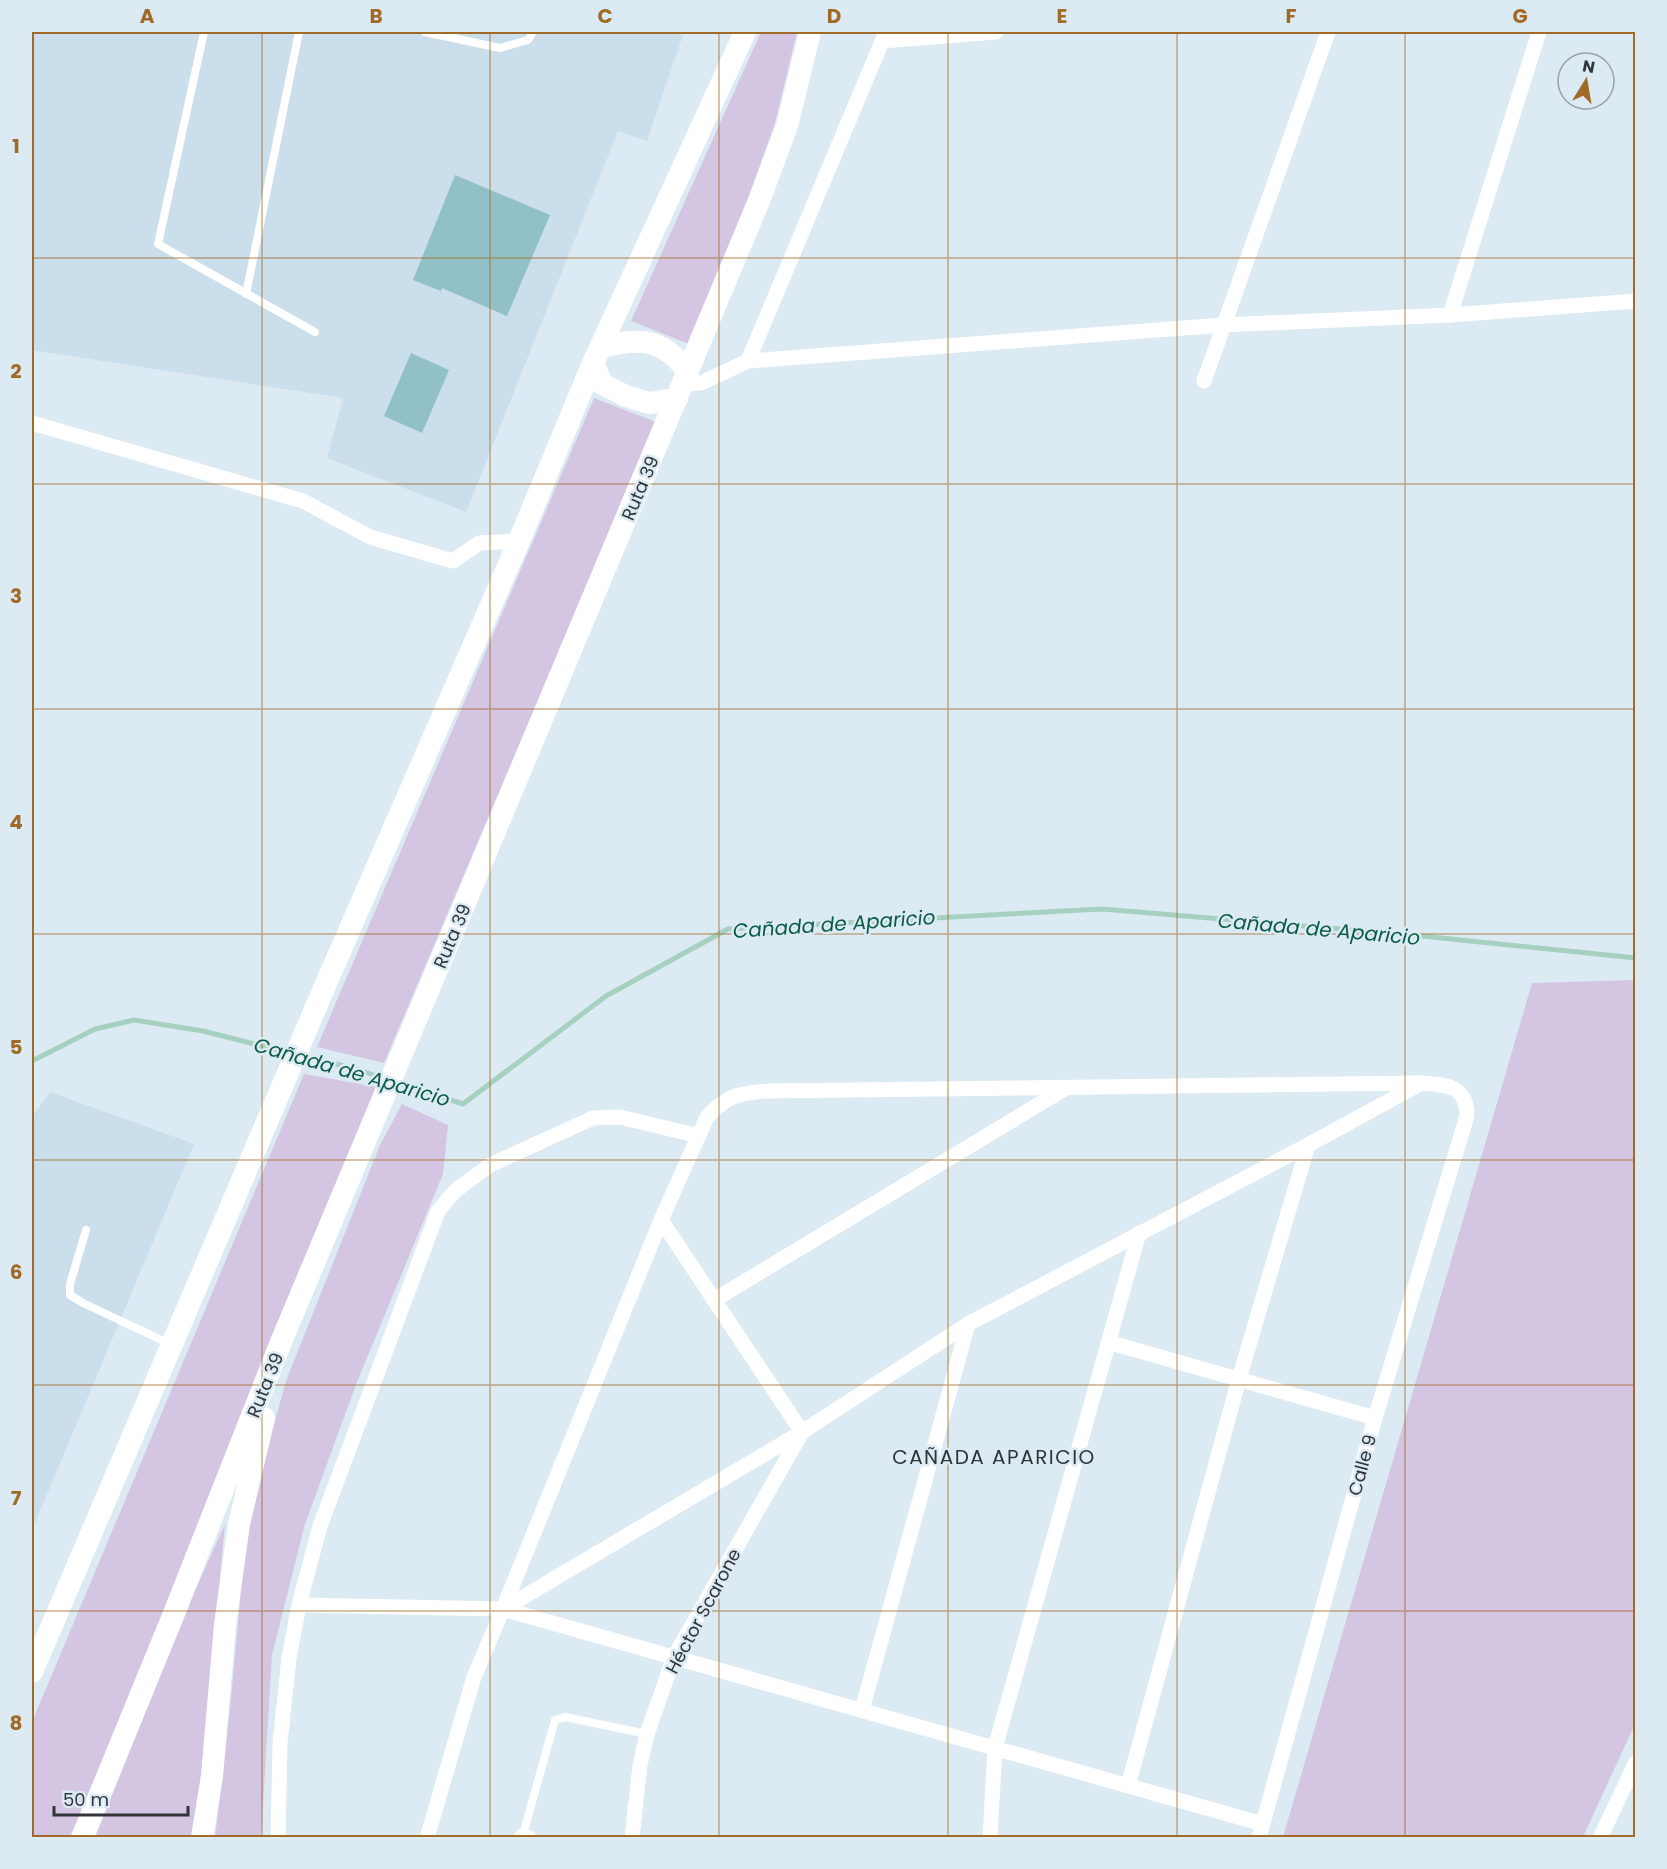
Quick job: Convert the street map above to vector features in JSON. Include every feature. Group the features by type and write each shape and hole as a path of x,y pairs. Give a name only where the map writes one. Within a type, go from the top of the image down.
{"main road":[{"path":"32,1672 289,1068 519,542 597,355 745,32"},
{"name":"Ruta 39","path":"82,1838 176,1611 281,1342 384,1101 759,201 787,126 810,32"},
{"path":"630,340 653,344 675,355 683,385 649,403 626,396 602,384 597,355 630,340"},
{"path":"202,1838 212,1776 225,1625 239,1524 281,1342"}],"street":[{"path":"748,361 884,36 996,32"},
{"path":"1204,381 1328,32"},
{"path":"1450,315 1539,32"},
{"path":"683,385 700,383 748,361 1223,325 1450,315 1635,301"},
{"path":"32,423 303,501 370,537 453,561 479,543 519,542"},
{"path":"427,1838 474,1677 662,1220 707,1118 719,1104 741,1092 1421,1083"},
{"path":"503,1609 802,1432 968,1324 1421,1083"},
{"name":"Calle 9","path":"1261,1831 1375,1418 1467,1116 1466,1104 1459,1091 1447,1086 1421,1083"},
{"path":"714,1300 1067,1087"},
{"path":"278,1838 280,1743 289,1658 299,1605 320,1526 438,1211 455,1191 490,1165 593,1118 620,1117 699,1136"},
{"path":"1128,1786 1239,1379 1308,1145"},
{"path":"662,1220 802,1432"},
{"path":"990,1838 995,1748 1138,1233"},
{"path":"862,1710 968,1324"},
{"path":"1108,1342 1375,1418"},
{"name":"Héctor Scarone","path":"632,1838 640,1765 647,1734 674,1657 802,1432"},
{"path":"299,1605 503,1609 1128,1786 1261,1831"},
{"path":"1600,1838 1635,1762"}],"lane":[{"path":"204,32 158,244 315,332"},
{"path":"246,294 299,32"},
{"path":"425,32 500,48 528,40 533,32"},
{"path":"86,1230 70,1284 70,1295 172,1344"},
{"path":"524,1837 555,1720 565,1717 647,1734"}],"shaded area":[{"path":"32,32 684,32 647,141 618,131 466,512 327,458 343,398 32,350"},
{"path":"761,32 797,32 775,123 749,195 689,344 631,321"},
{"path":"594,398 656,422 384,1063 317,1047"},
{"path":"1635,980 1635,1724 1583,1837 1283,1837 1532,983"},
{"path":"304,1074 377,1087 117,1730 70,1837 32,1838 32,1722"},
{"path":"50,1092 194,1144 32,1530 32,1117"},
{"path":"402,1104 448,1125 443,1174 357,1382 305,1524 272,1655 261,1837 215,1838 245,1546 255,1493 286,1381 380,1145"},
{"path":"225,1524 201,1776 191,1837 95,1838 189,1604"}],"building":[{"path":"455,175 550,215 507,316 442,288 441,291 413,280"},
{"path":"411,353 449,370 422,433 384,416"}],"waterway":[{"name":"Cañada de Aparicio","path":"395,1082 463,1104 606,996 728,929 1102,909 1412,935 1636,958"},
{"name":"Cañada de Aparicio","path":"32,1061 95,1029 134,1020 203,1031 290,1053"},
{"name":"Cañada de Aparicio","path":"302,1056 353,1068 386,1079"}],"district":[{"name":"CAÑADA APARICIO","path":"994,1457"}]}
